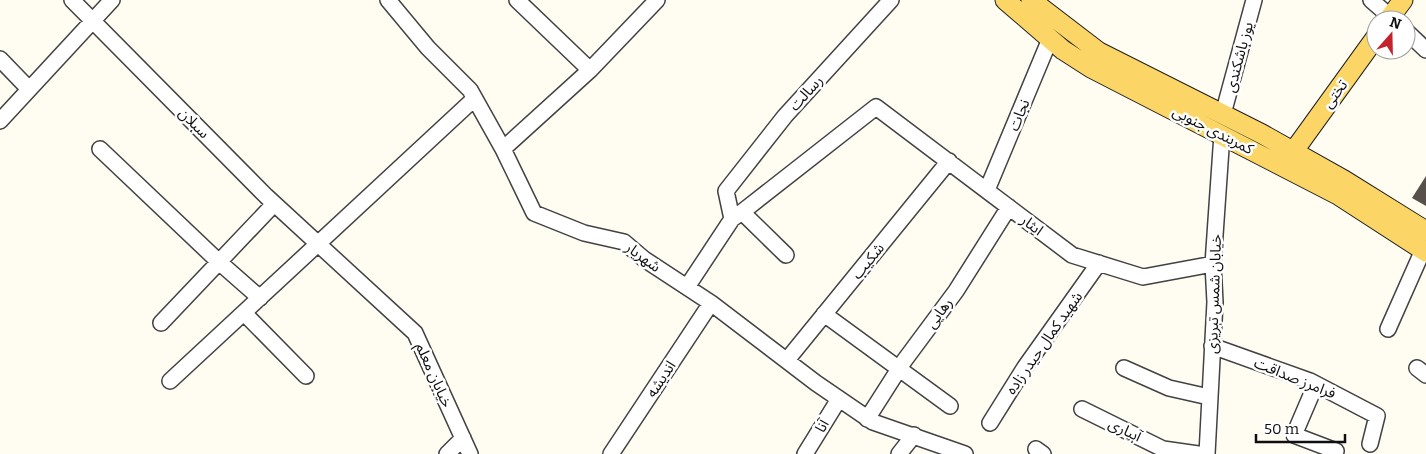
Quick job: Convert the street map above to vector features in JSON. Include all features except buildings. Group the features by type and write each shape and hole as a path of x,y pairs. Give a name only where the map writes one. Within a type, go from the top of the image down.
{"main road":[{"name":"کمربندی جنوبی","path":"1005,0 1050,39 1091,68 1338,195 1425,251"},
{"name":"کمربندی جنوبی","path":"1032,0 1099,52 1223,114 1293,152 1426,231"},
{"name":"تختی","path":"1293,152 1366,51"},
{"path":"1222,134 1223,114"}],"street":[{"name":"سبلان","path":"72,0 274,204 317,244"},
{"path":"3,116 112,0"},
{"name":"شهریار","path":"388,0 428,48 470,90 504,149 534,213 584,233 624,242 644,259 711,303 867,419 965,454"},
{"path":"517,0 590,70"},
{"path":"504,149 590,70 657,0"},
{"name":"رسالت","path":"737,216 726,191 785,116 891,0"},
{"name":"یوز باشکندی","path":"1223,114 1254,0"},
{"path":"1371,0 1382,10"},
{"name":"نجات","path":"987,190 1050,39"},
{"path":"1416,40 1426,50"},
{"path":"0,59 29,89"},
{"path":"170,381 474,99"},
{"name":"ایثار","path":"737,216 876,107 1072,255 1143,277 1213,264"},
{"name":"خیابان شمس تبریزی","path":"1207,454 1215,302 1213,264 1222,134"},
{"path":"100,149 219,262 260,298"},
{"name":"شکیب","path":"787,360 949,161"},
{"path":"161,323 274,204"},
{"name":"رهایی","path":"867,419 899,369 956,291 1009,207"},
{"path":"687,288 737,216 786,255"},
{"name":"خیابان معلم","path":"317,244 415,333 470,454"},
{"path":"1388,329 1425,251"},
{"name":"شهید کمال حیدر زاده","path":"990,423 1025,367 1099,263"},
{"name":"اندیشه","path":"611,454 711,303"},
{"path":"244,313 306,376"},
{"path":"824,314 950,406"},
{"name":"فرامرز صداقت","path":"1212,346 1310,381 1378,416 1370,444"},
{"path":"1124,368 1169,388 1209,397"},
{"path":"1310,381 1312,393 1294,435 1336,451"},
{"name":"آنا","path":"805,454 839,399"},
{"name":"آبیاری","path":"1082,409 1163,449 1198,454"},
{"path":"899,454 914,436"},
{"path":"447,454 463,438"}]}
